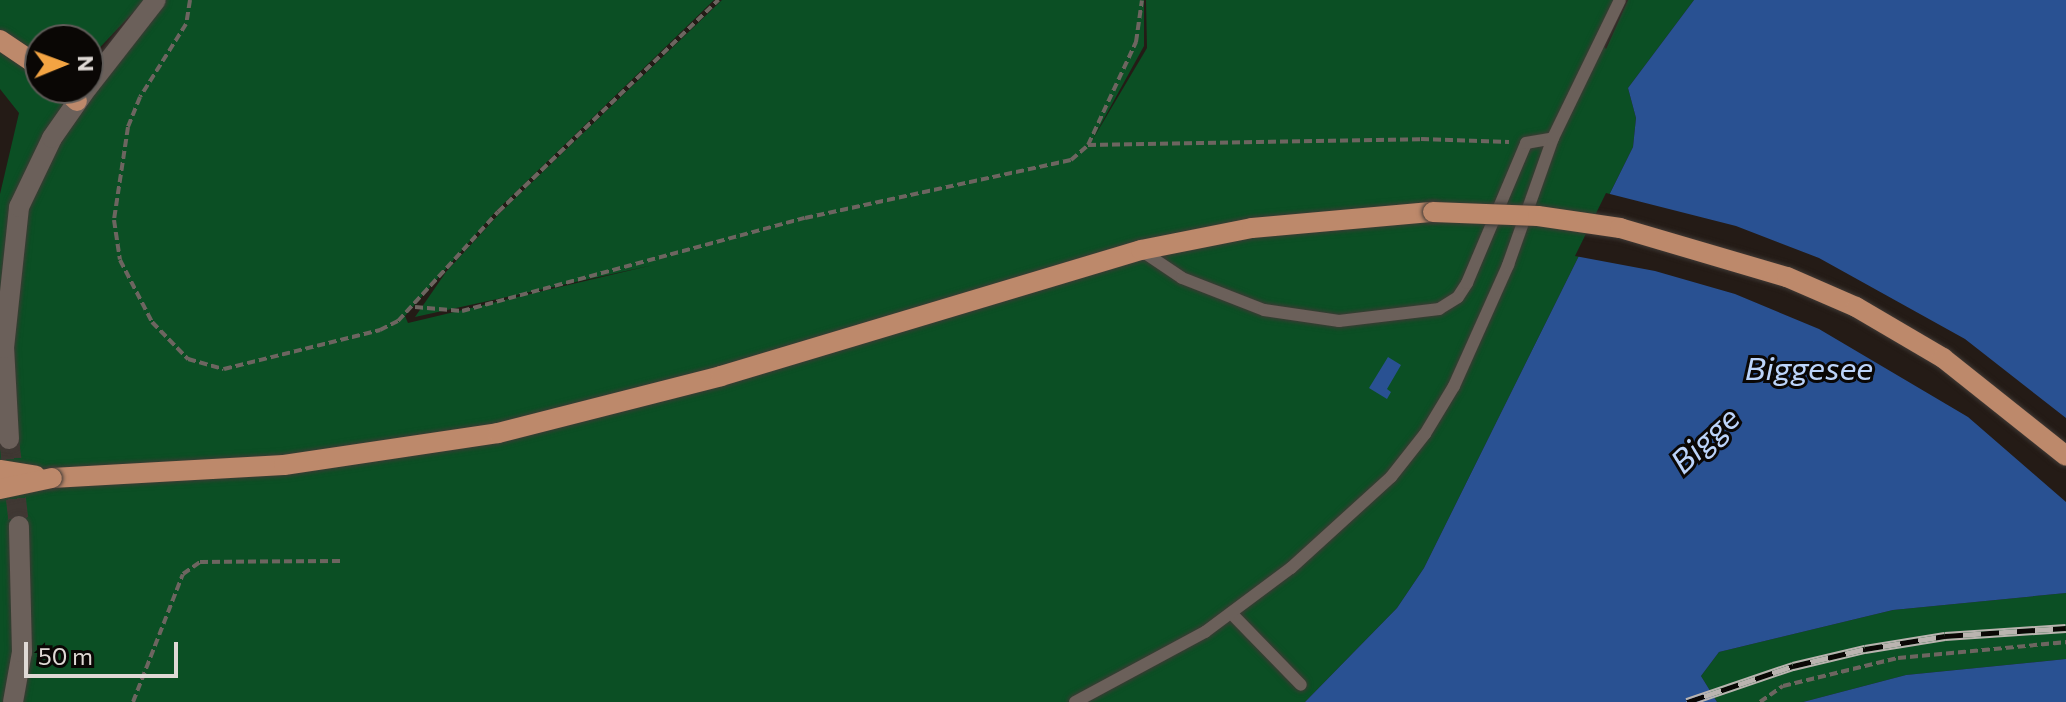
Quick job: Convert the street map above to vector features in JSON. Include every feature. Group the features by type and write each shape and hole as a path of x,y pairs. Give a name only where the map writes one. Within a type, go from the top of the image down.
{"main road":[{"path":"0,40 24,56"},
{"path":"0,489 52,478 284,465 498,433 721,376 1141,250 1252,228 1433,212 1538,216 1620,228 1787,277 1856,307 1943,358 2066,456"},
{"path":"0,470 52,478"}],"street":[{"path":"104,61 156,0"},
{"path":"9,439 4,348 19,207 32,174 72,104"},
{"path":"13,702 23,636 19,526"}],"lane":[{"path":"1075,702 1155,662 1231,613 1343,523 1425,434 1454,386 1508,265 1553,138 1620,0"},
{"path":"1141,250 1182,278 1264,310 1339,321 1439,309 1458,297 1467,283 1526,143 1553,138"},
{"path":"1231,613 1301,685"}],"path":[{"path":"190,0 186,24 140,97 128,127 116,189 114,220 120,260 152,322 188,359 224,369 380,330 415,307 498,212 718,0"},
{"path":"415,307 462,311 805,218 963,180 1062,163 1088,145 1136,42 1142,0"},
{"path":"1088,145 1421,139 1526,143"},
{"path":"133,702 183,574 200,562 342,561"},
{"path":"1762,701 1795,682 1898,658 2066,642"}],"green space":[{"path":"0,0 145,0 104,43 104,24 24,24 24,104 104,104 104,67 165,0 714,0 496,211 405,316 408,323 653,265 415,317 446,272 500,213 722,0 1144,0 1144,46 1090,144 1147,48 1146,0 1618,0 1601,43 1606,49 1628,0 1694,0 1628,88 1636,118 1633,147 1424,568 1397,608 1305,702 0,702 0,194 19,113 0,89"},
{"path":"2066,593 2066,659 1906,675 1803,702 1717,702 1701,676 1719,652 1893,610"}],"water":[{"name":"Biggesee","path":"1694,0 2066,0 2066,593 1893,610 1719,652 1701,676 1717,702 1305,702 1397,608 1424,568 1633,147 1636,118 1628,88"},
{"path":"1388,357 1401,365 1387,389 1391,392 1387,399 1369,388"},
{"path":"2066,659 2066,702 1803,702 1906,675"}],"pier":[{"path":"1606,193 1736,226 1819,258 1965,339 2066,418 2066,502 1968,417 1819,329 1735,294 1655,271 1575,256"}],"tunnel":[{"path":"9,439 19,526"}],"railway":[{"path":"1687,702 1793,666 1865,649 1945,636 2066,628"}],"water label":[{"name":"Bigge","path":"1704,439"}]}
